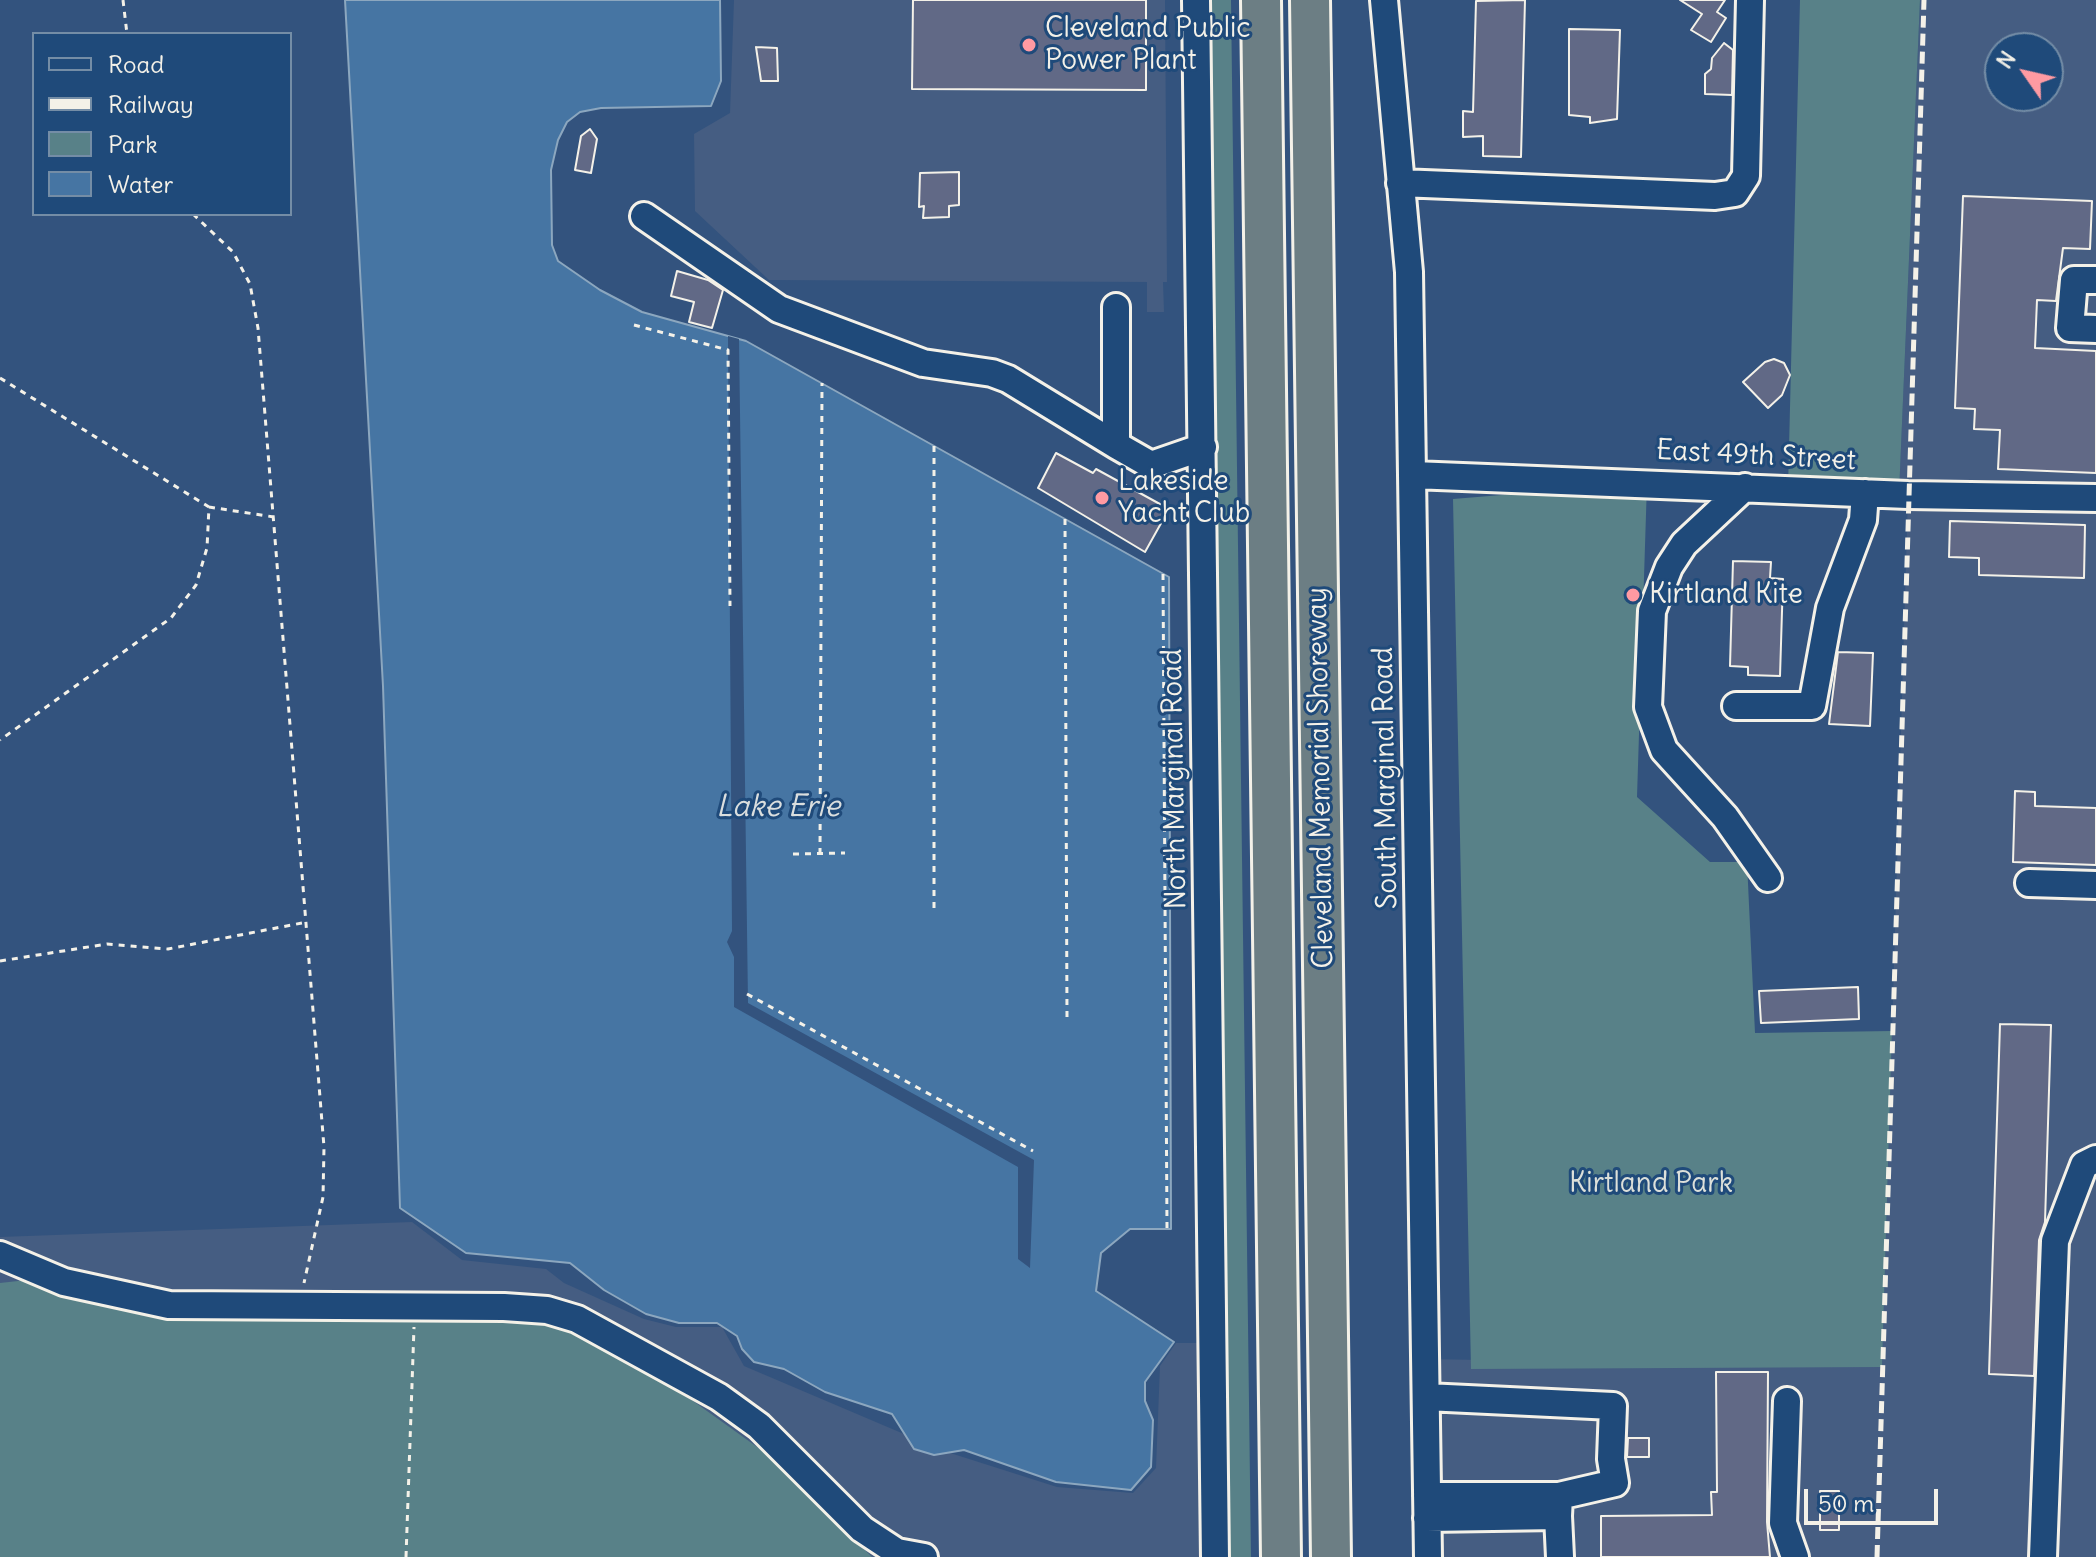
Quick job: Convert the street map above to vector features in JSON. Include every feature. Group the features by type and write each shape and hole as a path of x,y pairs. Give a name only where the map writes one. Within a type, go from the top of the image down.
{"highway":[{"name":"Cleveland Memorial Shoreway","path":"1261,0 1281,1557"},
{"name":"Cleveland Memorial Shoreway","path":"1310,0 1331,1557"}],"street":[{"name":"North Marginal Road","path":"1196,0 1215,1557"},
{"name":"South Marginal Road","path":"1384,0 1409,272 1428,1557"},
{"path":"1400,183 1715,196 1735,193 1746,176 1750,0"},
{"path":"644,216 779,309 923,363 992,373 1008,379 1151,465 1203,447"},
{"path":"2096,280 2074,280 2070,328 2096,329"},
{"path":"1116,307 1116,445"},
{"name":"East 49th Street","path":"1413,475 1865,493 2096,498"},
{"path":"1745,487 1684,544 1669,567 1652,611 1648,707 1664,750 1725,817 1768,878"},
{"path":"1736,706 1812,706 1830,608 1863,520 1865,493"},
{"path":"2029,883 2096,885"},
{"path":"2043,1557 2055,1241 2084,1165 2096,1159"},
{"path":"0,1255 64,1282 169,1305 547,1310 577,1319 719,1397 759,1426 862,1529 897,1552 924,1557"},
{"path":"1426,1397 1613,1406 1611,1459 1615,1483 1559,1506 1427,1507"},
{"path":"1787,1401 1783,1523 1795,1557"},
{"path":"1559,1506 1560,1557"}],"path":[{"path":"123,0 127,32"},
{"path":"195,216 233,252 250,284 258,328 324,1147 323,1197 299,1308"},
{"path":"634,325 728,350 730,606"},
{"path":"0,378 209,507 274,517"},
{"path":"820,854 822,383"},
{"path":"934,446 934,912"},
{"path":"0,740 171,618 196,585 207,548 209,507"},
{"path":"1065,519 1067,1017"},
{"path":"1163,574 1167,1228"},
{"path":"793,854 845,853"},
{"path":"0,961 107,944 168,949 307,922"},
{"path":"747,994 1033,1151"},
{"path":"406,1557 417,1307"}],"shaded area":[{"path":"734,0 1165,0 1167,282 1163,282 1164,312 1147,312 1147,282 769,280 695,211 694,134 730,113"},
{"path":"1920,0 2096,0 2096,1557 1428,1557 1425,1359 1882,1367 1908,495 1899,494"},
{"path":"412,1222 462,1260 546,1269 564,1283 644,1319 676,1327 722,1327 744,1366 944,1451 1057,1487 1133,1493 1156,1468 1160,1366 1176,1343 1200,1343 1203,1557 0,1557 0,1237"}],"green space":[{"path":"1210,0 1231,0 1251,1557 1228,1557"},
{"path":"1800,0 1920,0 1899,494 1788,489"},
{"name":"Kirtland Park","path":"1647,483 1637,797 1710,862 1747,862 1755,1033 1892,1031 1882,1367 1471,1369 1453,499"},
{"path":"27,1280 186,1315 502,1317 568,1323 643,1365 771,1457 872,1557 0,1557 0,1283"}],"water":[{"name":"Lake Erie","path":"345,0 720,0 721,81 711,106 601,108 580,112 567,122 558,140 551,170 552,245 558,261 600,290 642,312 746,341 1169,577 1171,1229 1130,1229 1101,1253 1096,1291 1174,1342 1145,1382 1145,1401 1153,1420 1151,1467 1131,1490 1056,1482 964,1450 934,1455 914,1449 892,1414 825,1392 784,1369 754,1362 742,1349 737,1336 717,1323 679,1323 646,1314 604,1290 570,1263 466,1253 400,1208 383,686"}],"pier":[{"path":"728,336 739,339 748,1003 1034,1160 1030,1268 1018,1259 1018,1167 734,1007 734,957 727,942 732,931"}],"building":[{"name":"Cleveland Public Power Plant","path":"913,0 1146,0 1146,90 912,89"},
{"path":"1525,0 1521,157 1483,156 1483,136 1463,137 1463,111 1473,112 1476,1"},
{"path":"1680,0 1725,0 1717,12 1726,18 1711,42 1691,30 1702,14"},
{"path":"1569,29 1620,30 1617,119 1590,123 1590,117 1569,115"},
{"path":"1724,43 1733,50 1732,95 1705,94 1705,74 1711,69 1712,58"},
{"path":"756,47 777,48 778,81 761,81"},
{"path":"590,129 597,139 591,173 575,170 581,136"},
{"path":"959,172 959,205 949,206 949,217 923,218 924,206 919,207 920,173"},
{"path":"1963,196 2092,201 2090,249 2063,248 2056,301 2037,300 2035,348 2096,351 2096,473 1998,469 2000,430 1974,429 1975,409 1955,408"},
{"path":"677,271 708,280 723,290 712,328 689,322 694,302 671,296"},
{"path":"1774,359 1784,363 1790,375 1782,395 1768,408 1743,382 1765,362"},
{"name":"Lakeside Yacht Club","path":"1056,453 1093,473 1096,469 1169,509 1145,552 1038,488"},
{"path":"1950,521 2085,525 2084,578 1979,575 1979,558 1949,557"},
{"path":"1733,561 1771,562 1770,578 1783,579 1780,676 1748,675 1748,667 1730,666"},
{"path":"1838,652 1873,653 1870,726 1829,724"},
{"path":"2015,791 2035,792 2035,806 2096,808 2096,865 2013,862"},
{"path":"1858,987 1859,1019 1761,1023 1759,991"},
{"path":"2000,1024 2051,1025 2045,1222 2039,1240 2034,1376 1989,1374"},
{"path":"1716,1372 1768,1372 1767,1522 1770,1557 1601,1557 1601,1516 1712,1515 1711,1492 1717,1492"},
{"path":"1628,1438 1649,1438 1649,1457 1627,1457"},
{"path":"1820,1491 1839,1491 1839,1530 1820,1530"}],"railway":[{"path":"1877,1557 1924,0"}],"place":[{"name":"Cleveland Public Power Plant","path":"1029,45"},
{"name":"Lakeside Yacht Club","path":"1102,498"},
{"name":"Kirtland Kite","path":"1633,595"}]}
